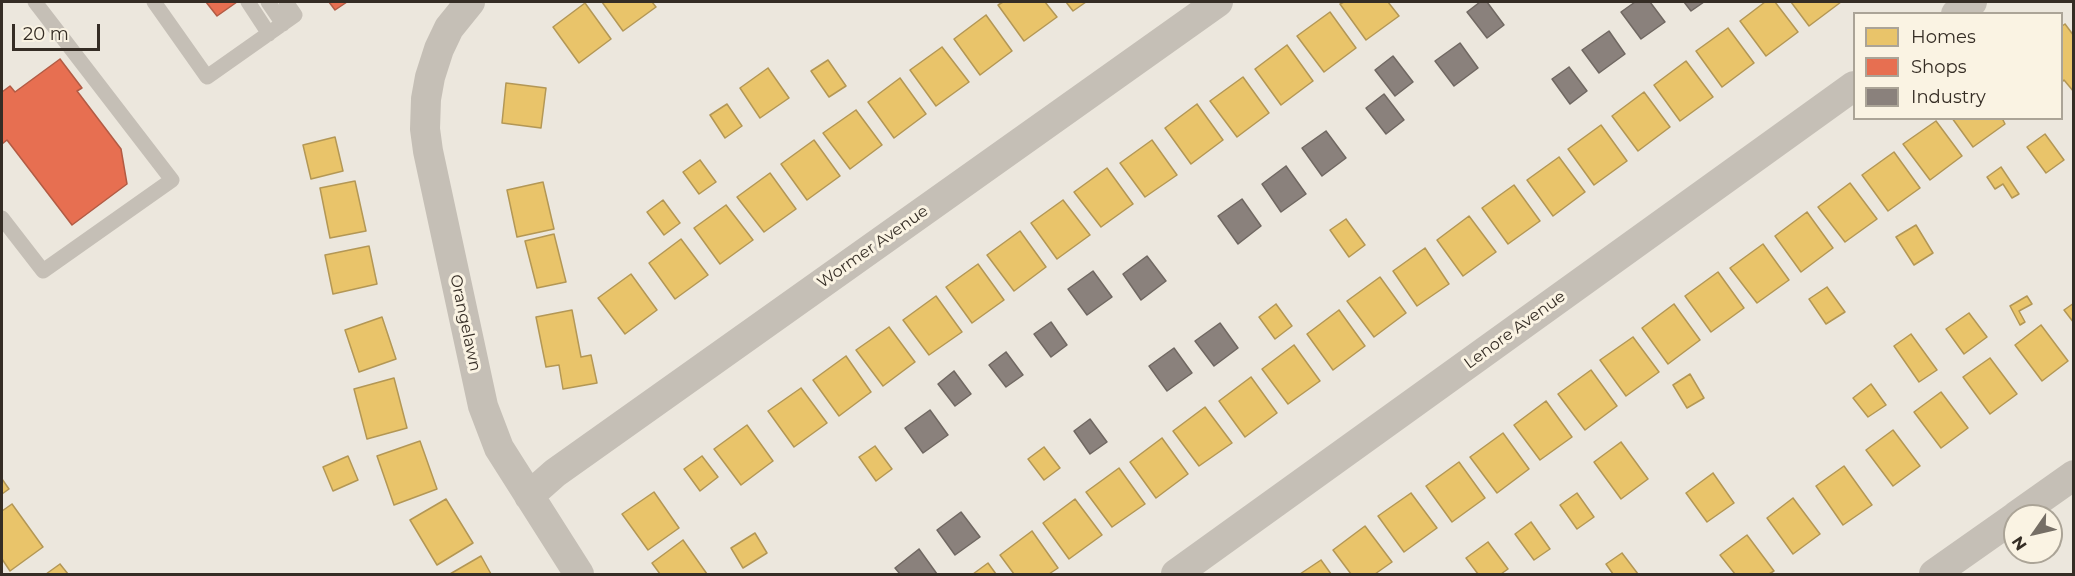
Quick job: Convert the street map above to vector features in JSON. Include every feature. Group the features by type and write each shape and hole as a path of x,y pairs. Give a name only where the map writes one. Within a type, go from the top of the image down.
{"street":[{"name":"Orangelawn","path":"470,2 449,28 430,77 426,99 425,129 428,151 483,406 499,448 579,574"},
{"name":"Wormer Avenue","path":"529,496 565,466 1218,2"},
{"path":"1959,12 1972,2"},
{"name":"Lenore Avenue","path":"1176,574 1853,87"},
{"path":"2032,504 2073,475"},
{"path":"1934,574 2003,525"}],"lane":[{"path":"2,218 43,271 172,180 35,2"},
{"path":"154,2 207,77 295,15 286,2"},
{"path":"248,2 269,34"},
{"path":"268,2 283,24"}],"building: Homes":[{"path":"602,2 652,2 656,7 623,31"},
{"path":"1003,2 1045,2 1057,17 1024,41 998,5"},
{"path":"1066,2 1086,2 1073,11"},
{"path":"1344,2 1388,2 1399,16 1366,40 1340,4"},
{"path":"1765,2 1775,2 1798,32 1766,56 1740,21"},
{"path":"1791,2 1841,2 1809,26"},
{"path":"585,3 611,39 579,63 553,27"},
{"path":"1330,12 1356,48 1324,72 1297,36"},
{"path":"986,15 1012,51 980,75 954,39"},
{"path":"2065,24 2074,36 2074,92 2063,81 2063,25"},
{"path":"1728,28 1754,63 1722,87 1696,51"},
{"path":"1287,45 1313,81 1281,105 1255,69"},
{"path":"942,47 969,82 936,106 910,70"},
{"path":"828,60 846,86 829,97 811,71"},
{"path":"1686,61 1713,97 1680,121 1654,85"},
{"path":"768,68 789,98 760,118 740,88"},
{"path":"1243,77 1269,113 1237,137 1210,101"},
{"path":"900,78 926,114 894,138 868,102"},
{"path":"506,83 546,88 541,128 502,123"},
{"path":"1644,92 1670,127 1638,151 1612,116"},
{"path":"727,104 742,126 725,138 710,115"},
{"path":"1197,104 1223,140 1191,164 1165,128"},
{"path":"856,110 882,145 850,169 823,133"},
{"path":"1953,120 2003,120 2005,124 1973,147"},
{"path":"1936,121 1962,156 1930,180 1903,144"},
{"path":"1601,125 1627,161 1594,185 1568,149"},
{"path":"2045,134 2064,160 2046,173 2027,147"},
{"path":"335,137 343,171 311,179 303,145"},
{"path":"814,140 840,176 807,200 781,164"},
{"path":"1152,140 1177,175 1145,197 1120,163"},
{"path":"1894,152 1920,188 1888,211 1862,175"},
{"path":"1559,157 1585,192 1553,216 1527,180"},
{"path":"700,160 716,182 699,194 683,172"},
{"path":"2001,167 2019,194 2012,198 2003,184 1995,189 1987,177"},
{"path":"1107,168 1133,204 1101,227 1074,192"},
{"path":"770,173 796,209 764,232 737,197"},
{"path":"355,181 366,231 330,238 320,188"},
{"path":"543,182 554,229 517,237 507,190"},
{"path":"1850,183 1877,219 1845,242 1818,207"},
{"path":"1514,185 1540,221 1508,244 1482,208"},
{"path":"663,200 680,223 664,235 647,212"},
{"path":"1063,200 1090,235 1057,259 1031,223"},
{"path":"726,205 753,240 720,264 694,228"},
{"path":"1807,212 1833,248 1801,272 1775,236"},
{"path":"1469,216 1496,252 1463,276 1437,240"},
{"path":"1346,219 1365,245 1349,257 1330,230"},
{"path":"1916,225 1933,253 1914,265 1896,237"},
{"path":"1020,231 1046,267 1014,291 987,255"},
{"path":"554,234 566,282 537,288 525,241"},
{"path":"681,239 708,275 675,299 649,263"},
{"path":"1763,244 1789,280 1757,303 1730,268"},
{"path":"369,246 377,284 333,294 325,255"},
{"path":"1425,248 1449,284 1417,306 1393,271"},
{"path":"978,264 1004,300 972,323 946,287"},
{"path":"1718,272 1744,308 1711,332 1685,296"},
{"path":"631,274 657,310 625,334 598,298"},
{"path":"1380,277 1406,313 1374,337 1347,301"},
{"path":"1827,287 1845,312 1826,324 1809,299"},
{"path":"936,296 962,332 929,355 903,320"},
{"path":"2027,296 2032,304 2019,311 2025,322 2020,325 2010,306"},
{"path":"2074,303 2074,323 2064,310"},
{"path":"1276,304 1292,326 1275,339 1259,317"},
{"path":"1674,304 1700,340 1668,364 1642,328"},
{"path":"572,310 581,357 591,355 597,383 563,389 559,365 546,367 536,317"},
{"path":"1339,310 1365,346 1333,370 1307,334"},
{"path":"1969,313 1987,337 1964,354 1946,329"},
{"path":"382,317 396,359 359,372 345,330"},
{"path":"2041,325 2068,361 2042,381 2015,345"},
{"path":"889,327 915,362 883,386 856,350"},
{"path":"1911,334 1937,370 1919,382 1894,346"},
{"path":"1633,337 1659,372 1626,396 1600,360"},
{"path":"1294,345 1320,381 1288,404 1262,369"},
{"path":"846,356 871,392 839,416 813,380"},
{"path":"1990,358 2017,394 1990,414 1963,377"},
{"path":"1591,370 1617,406 1585,430 1558,394"},
{"path":"1690,374 1704,398 1687,408 1673,385"},
{"path":"1251,377 1277,413 1245,437 1219,401"},
{"path":"394,378 407,428 367,439 354,389"},
{"path":"1871,384 1886,405 1868,417 1853,398"},
{"path":"801,388 827,423 794,447 768,411"},
{"path":"1941,392 1968,428 1941,448 1914,412"},
{"path":"1546,401 1572,437 1540,460 1514,425"},
{"path":"1205,407 1232,443 1199,466 1173,431"},
{"path":"747,425 773,461 741,485 714,449"},
{"path":"1893,430 1920,466 1893,486 1866,450"},
{"path":"1503,433 1529,469 1497,493 1470,457"},
{"path":"1162,438 1188,474 1156,498 1130,462"},
{"path":"420,441 437,489 394,505 377,456"},
{"path":"1621,442 1648,479 1621,499 1594,462"},
{"path":"875,446 892,469 876,481 859,457"},
{"path":"1044,447 1060,468 1044,480 1028,459"},
{"path":"348,456 358,480 333,491 323,467"},
{"path":"702,456 718,477 700,491 684,469"},
{"path":"1459,462 1485,498 1452,522 1426,486"},
{"path":"1844,466 1872,505 1843,525 1816,486"},
{"path":"1119,468 1145,504 1112,527 1086,492"},
{"path":"1713,473 1734,503 1707,522 1686,493"},
{"path":"2,479 9,489 2,494"},
{"path":"654,492 679,528 648,550 622,514"},
{"path":"1411,493 1437,528 1404,552 1378,516"},
{"path":"1577,493 1594,517 1577,529 1560,505"},
{"path":"1793,498 1820,534 1793,554 1767,518"},
{"path":"446,499 473,543 437,565 410,520"},
{"path":"1075,499 1102,535 1069,559 1043,523"},
{"path":"12,504 43,547 10,571 2,559 2,511"},
{"path":"1531,522 1550,549 1534,560 1515,534"},
{"path":"1365,526 1392,562 1375,574 1351,574 1333,550"},
{"path":"1032,531 1058,568 1049,574 1014,574 1000,555"},
{"path":"755,533 767,553 743,568 731,548"},
{"path":"1747,535 1774,571 1769,574 1735,574 1720,555"},
{"path":"683,540 707,574 660,574 652,563"},
{"path":"1488,542 1508,569 1501,574 1478,574 1466,558"},
{"path":"1622,553 1638,574 1613,574 1606,564"},
{"path":"481,556 491,574 450,574"},
{"path":"1321,560 1331,574 1300,574"},
{"path":"988,563 996,574 973,574"},
{"path":"60,564 68,574 46,574"}],"building: Shops":[{"path":"206,2 237,2 217,16"},
{"path":"329,2 347,2 335,10"},
{"path":"60,59 82,88 77,91 121,149 127,184 72,225 7,140 2,144 2,92 10,86 15,92"}],"building: Industry":[{"path":"1480,2 1487,2 1504,25 1487,38 1467,12"},
{"path":"1635,2 1650,2 1665,22 1641,39 1621,12"},
{"path":"1684,2 1704,2 1691,11"},
{"path":"1609,31 1625,54 1599,73 1582,50"},
{"path":"1460,43 1478,68 1454,86 1435,61"},
{"path":"1393,56 1413,82 1395,96 1375,70"},
{"path":"1569,67 1587,91 1570,104 1552,79"},
{"path":"1384,94 1404,120 1386,134 1366,108"},
{"path":"1326,131 1346,158 1322,176 1302,148"},
{"path":"1286,166 1306,194 1281,212 1262,184"},
{"path":"1242,199 1261,226 1238,244 1218,216"},
{"path":"1147,256 1166,281 1141,300 1123,274"},
{"path":"1093,271 1112,297 1087,315 1068,289"},
{"path":"1051,322 1067,345 1051,357 1034,334"},
{"path":"1220,323 1238,348 1214,366 1195,341"},
{"path":"1174,348 1192,373 1167,391 1149,366"},
{"path":"1006,352 1023,375 1006,387 989,365"},
{"path":"954,371 971,394 955,406 938,384"},
{"path":"930,410 948,435 923,453 905,428"},
{"path":"1090,419 1107,442 1090,454 1074,431"},
{"path":"961,512 980,537 955,555 937,530"},
{"path":"919,549 937,574 900,574 895,568"}]}
